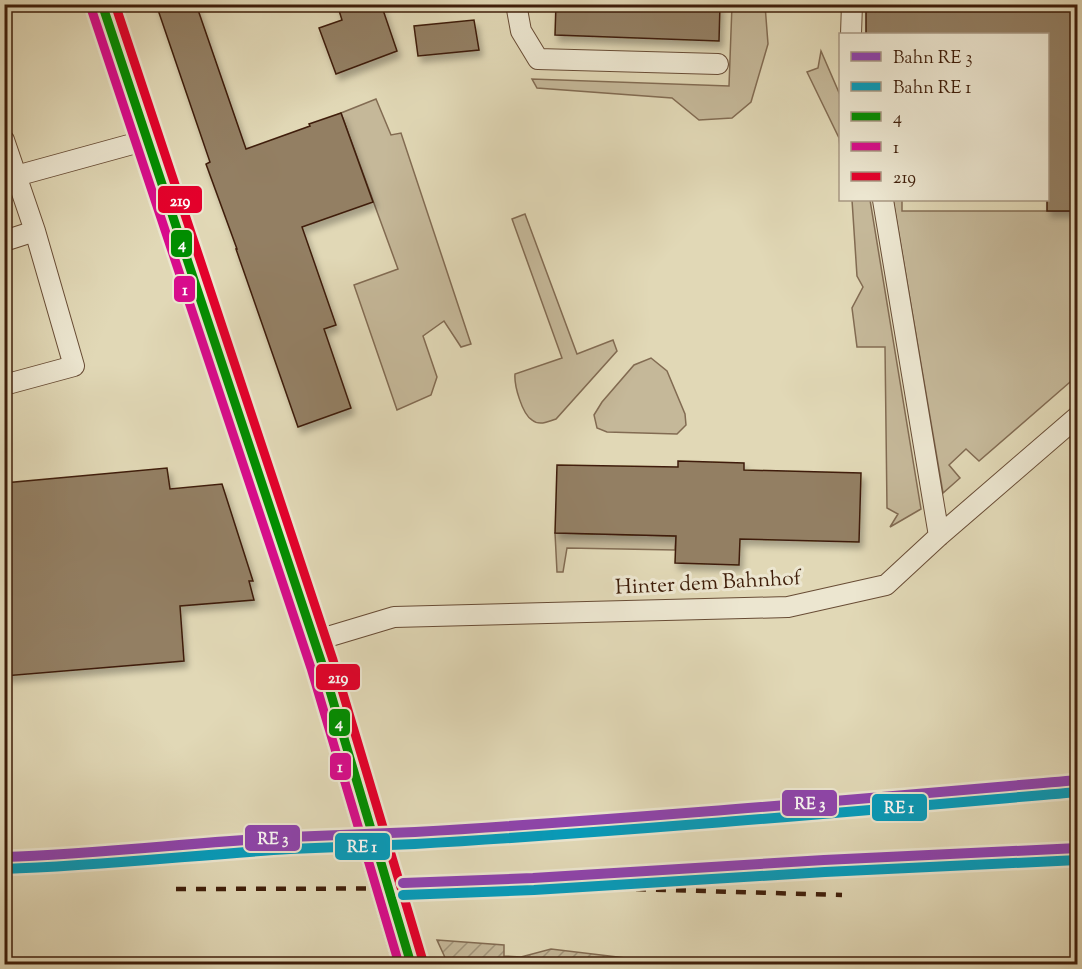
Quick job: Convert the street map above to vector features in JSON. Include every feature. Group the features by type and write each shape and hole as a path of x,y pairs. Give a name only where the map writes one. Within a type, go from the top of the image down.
{"street":[{"path":"102,4 314,641 407,952"}],"lane":[{"path":"516,4 521,31 538,59 718,64"},
{"path":"851,33 852,4"},
{"path":"4,140 35,231 74,366 4,386"},
{"path":"16,176 147,140"},
{"path":"883,201 939,536"},
{"path":"4,241 35,231"},
{"name":"Hinter dem Bahnhof","path":"314,641 394,617 788,607 886,585 1077,416"}],"shaded area":[{"path":"732,5 765,5 768,44 751,102 732,118 699,120 672,98 537,88 532,79 729,86"},
{"path":"821,51 839,93 839,138 807,72 818,68"},
{"path":"376,99 391,135 401,133 471,344 461,347 444,321 423,336 437,377 431,395 397,410 354,285 398,269 341,113"},
{"path":"852,201 870,201 921,509 890,527 898,514 887,508 885,347 857,347 852,308 863,287 857,276"},
{"path":"893,201 902,201 902,211 1077,211 1077,376 979,461 966,449 949,465 960,478 943,493"},
{"path":"525,214 577,354 613,340 617,351 556,419 544,423 535,422 528,417 519,399 515,379 515,374 562,358 512,219"},
{"path":"651,358 667,371 685,414 686,425 677,434 607,432 597,428 594,415 602,402 634,365"},
{"path":"555,533 676,536 675,550 567,548 563,572 557,572"},
{"path":"437,940 504,945 504,956 521,957 551,949 676,964 448,964"}],"building":[{"path":"156,4 196,4 246,149 341,113 373,202 302,227 336,325 324,329 351,408 298,427 206,164 210,162"},
{"path":"337,4 381,4 397,51 336,74 319,28 342,20"},
{"path":"556,4 720,4 719,41 555,35"},
{"path":"866,4 1077,4 1077,211 1047,211 1047,201 1049,201 1049,33 866,33"},
{"path":"474,20 479,50 418,56 414,26"},
{"path":"678,461 744,463 744,470 861,473 859,542 740,539 739,565 675,563 676,536 555,533 557,465 678,467"},
{"path":"167,468 170,489 222,484 253,581 249,581 254,600 180,606 184,661 4,676 4,483"}],"railway":[{"path":"176,889 598,888 842,895"}],"transit line":[{"name":"4","path":"102,4 322,664 411,964"},
{"name":"219","path":"115,4 333,660 423,961"},
{"name":"1","path":"91,8 311,668 399,964"},
{"path":"4,857 254,839 415,832 581,821 1078,780"},
{"path":"4,869 290,849 415,844 581,833 1078,792"},
{"path":"403,883 1078,848"},
{"path":"403,895 1078,860"}]}
